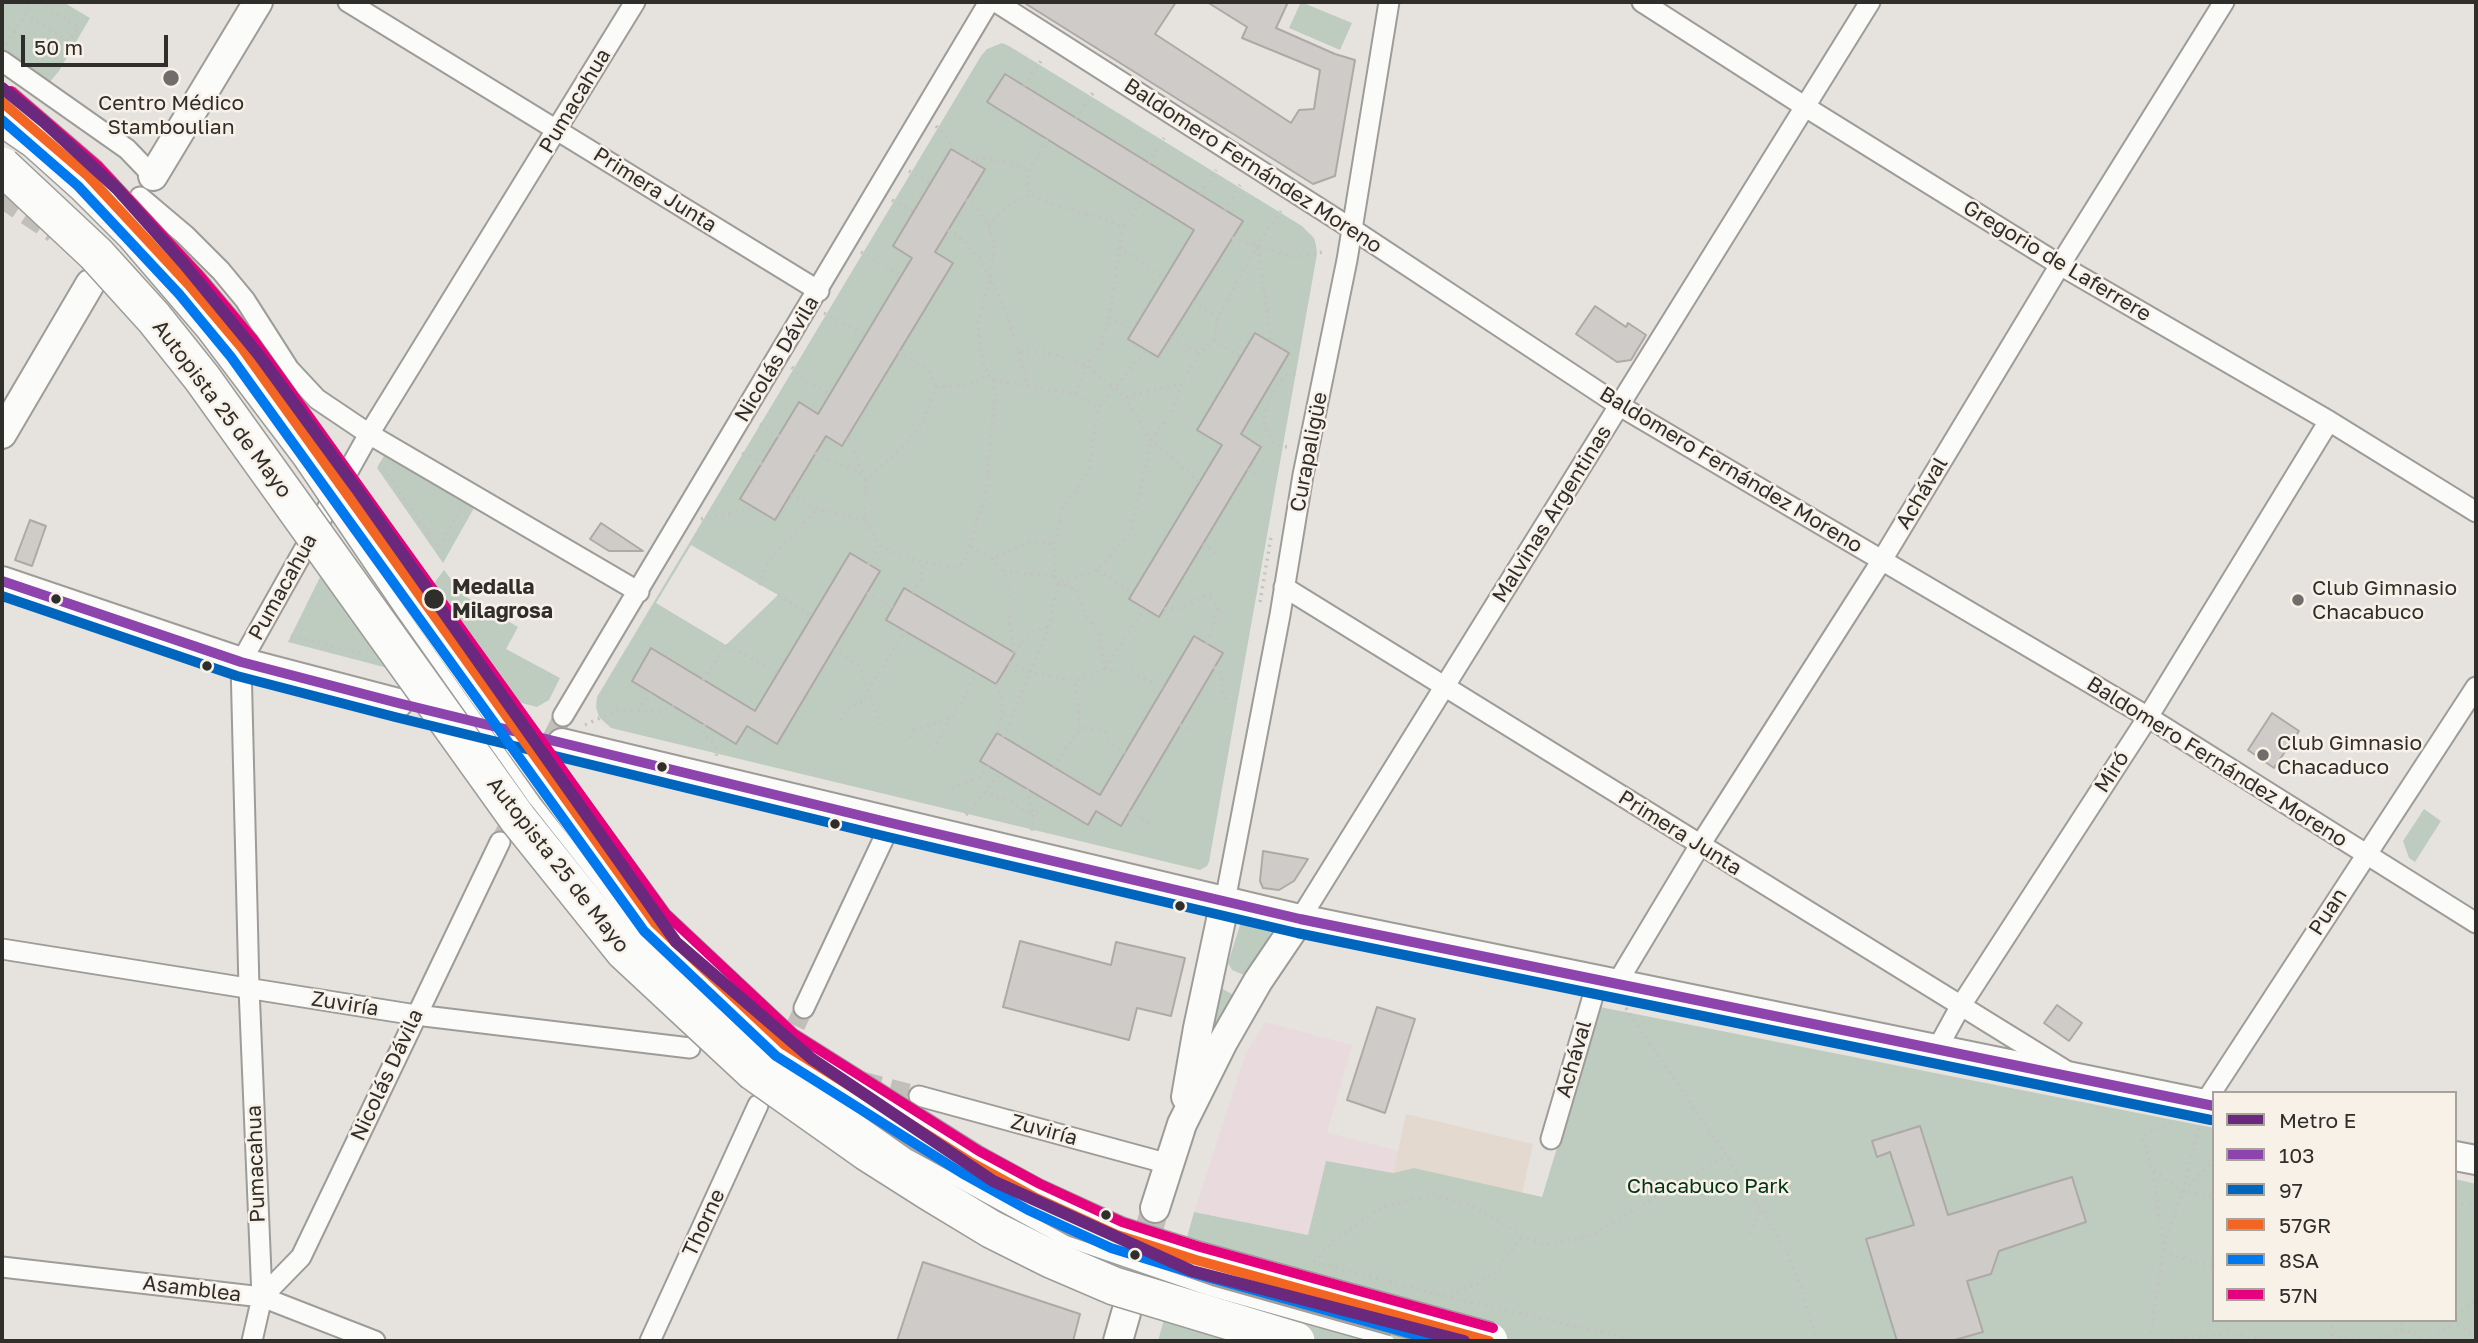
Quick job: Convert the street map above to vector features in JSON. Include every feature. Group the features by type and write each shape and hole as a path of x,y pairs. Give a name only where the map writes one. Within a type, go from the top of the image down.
{"highway":[{"name":"Autopista 25 de Mayo","path":"2,102 97,186 189,285 242,348 655,923 785,1045 972,1163 1034,1197 1117,1235 1196,1260 1489,1341"},
{"name":"Autopista 25 de Mayo","path":"2,166 96,254 154,318 202,378 519,820 624,951 754,1072 867,1152 930,1192 1051,1259 1114,1286 1296,1341"}],"main road":[{"path":"147,187 258,2"},
{"path":"2,434 90,285"},
{"path":"2,581 241,662 398,703"},
{"path":"562,729 891,823 1300,919 2209,1105"},
{"path":"1155,1208 1182,1124 1198,1028 1225,901"},
{"path":"1182,1124 1223,1042 1258,981 1300,919"},
{"path":"1213,963 1218,975 1230,984 1243,986 1258,981"},
{"path":"2457,1156 2476,1160"},
{"path":"1118,1341 1126,1313"}],"street":[{"name":"Primera Junta","path":"348,2 819,291"},
{"name":"Pumacahua","path":"252,1341 262,1297 249,988 241,662 369,434 635,2"},
{"name":"Nicolás Dávila","path":"562,729 639,592 989,2"},
{"name":"Baldomero Fernández Moreno","path":"996,2 1352,229 1620,406 2148,717 2476,923"},
{"name":"Curapaligüe","path":"1225,901 1303,475 1352,229 1389,2"},
{"name":"Gregorio de Laferrere","path":"1642,2 2060,265 2329,421 2476,512"},
{"name":"Malvinas Argentinas","path":"1300,919 1870,2"},
{"name":"Achával","path":"1550,1139 1607,981 1700,845 1882,559 2060,265 2224,2"},
{"path":"2,61 127,149 147,187 185,235 245,300 289,369 317,398 369,434 639,592"},
{"name":"Miró","path":"1937,1049 1961,1007 2148,717 2329,421"},
{"name":"Primera Junta","path":"1284,587 2078,1078"},
{"name":"Puan","path":"2218,1091 2366,854 2476,687"},
{"path":"804,1008 891,823"},
{"name":"Nicolás Dávila","path":"262,1297 301,1257 500,842"},
{"name":"Zuviría","path":"2,949 416,1015 690,1048"},
{"name":"Zuviría","path":"919,1096 1169,1164"},
{"name":"Thorne","path":"650,1341 758,1105"},
{"name":"Asamblea","path":"2,1267 262,1297 374,1341"}],"lane":[{"path":"2,133 28,151 76,194 125,243 203,334 299,461 534,800 641,936 772,1059 909,1155 1066,1241 1211,1291 1389,1341"}],"path":[{"path":"2,52 33,2"},
{"path":"25,14 69,41 78,27 38,2"},
{"path":"2,23 64,63"},
{"path":"1024,86 1041,61"},
{"path":"1076,118 1093,93"},
{"path":"936,126 948,139 951,149"},
{"path":"1149,163 1164,138"},
{"path":"1047,139 1029,171 1027,189 1030,194 1060,207 1106,219 1123,228"},
{"path":"969,160 985,158 1004,161 1029,171"},
{"path":"1200,194 1216,170"},
{"path":"909,171 931,183"},
{"path":"1225,210 1240,185"},
{"path":"988,225 1006,206 1030,194"},
{"path":"1076,394 1086,365 1101,346 1109,317 1123,228 1143,199"},
{"path":"892,200 913,212"},
{"path":"966,200 975,207 988,225 995,243 977,337 988,375 993,380 1076,394 1098,408"},
{"path":"1058,583 1098,570 1131,530 1151,440 1173,410 1181,384 1199,354 1214,340 1218,317 1258,244 1281,211"},
{"path":"948,230 960,237 979,258 1006,308 1027,385"},
{"path":"1232,238 1294,257 1323,253"},
{"path":"1258,244 1271,342"},
{"path":"1119,247 1164,279"},
{"path":"861,252 901,276"},
{"path":"1193,302 1218,317"},
{"path":"824,313 866,335"},
{"path":"1109,317 1133,331"},
{"path":"1171,337 1199,354"},
{"path":"1214,340 1241,357"},
{"path":"1003,737 1049,627 1058,583 1055,576 1054,544 1062,508 1088,473 1098,408 1146,350"},
{"path":"899,352 929,370 937,387 920,426 907,443 867,480 865,520 880,545 922,562 957,567 964,562 970,547 986,494 995,394 993,380"},
{"path":"1018,352 1045,352 1086,365 1125,397 1151,440 1199,482"},
{"path":"792,367 803,379 830,394"},
{"path":"1287,447 1277,445 1271,440 1262,422 1278,383 1287,375 1299,373"},
{"path":"937,387 965,386 988,375"},
{"path":"1273,380 1278,383"},
{"path":"1125,397 1181,384"},
{"path":"758,423 779,436"},
{"path":"848,438 867,480"},
{"path":"740,452 762,464"},
{"path":"815,453 863,474"},
{"path":"380,463 438,548 464,502"},
{"path":"1248,469 1258,476"},
{"path":"791,494 818,509 865,520"},
{"path":"699,520 755,508"},
{"path":"760,585 767,565 776,553 818,509"},
{"path":"992,558 1028,544 1054,544"},
{"path":"1203,544 1219,554"},
{"path":"868,565 880,545"},
{"path":"970,547 992,558 1008,581 1009,621 1015,653 1029,634 1049,627"},
{"path":"913,593 921,579 922,562"},
{"path":"1098,570 1133,593"},
{"path":"1003,571 1055,576"},
{"path":"1058,583 1076,589 1087,617 1100,634 1104,670"},
{"path":"1164,609 1182,608 1214,591"},
{"path":"867,593 893,607"},
{"path":"1207,644 1218,607 1209,594"},
{"path":"778,596 812,616"},
{"path":"1104,670 1144,609"},
{"path":"840,720 846,709 861,702 905,631"},
{"path":"291,636 376,657"},
{"path":"703,680 726,645 778,673"},
{"path":"834,649 859,666 880,722 880,730"},
{"path":"1009,663 1031,672 1075,681 1104,670 1133,672 1163,688"},
{"path":"1214,667 1222,674 1223,695 1226,700"},
{"path":"933,750 977,673"},
{"path":"1054,767 1080,728 1075,681"},
{"path":"996,684 1003,711 997,733"},
{"path":"638,710 651,693"},
{"path":"584,725 617,710 659,712 674,706"},
{"path":"910,737 914,730 950,719"},
{"path":"704,724 704,735 717,749 716,759"},
{"path":"1180,725 1192,732"},
{"path":"1080,728 1097,729 1105,733 1112,744 1125,753"},
{"path":"952,788 979,778 989,766"},
{"path":"964,817 999,772"},
{"path":"1027,789 1033,813 1031,833"},
{"path":"985,791 997,798 1010,800 1025,812 1039,811 1049,802"},
{"path":"1129,812 1150,823"},
{"path":"1607,981 1762,1209 1787,1252 1817,1341"},
{"path":"2150,1341 2164,1245 2209,1105"},
{"path":"2164,1245 2152,1169 2142,1135 2173,1121"},
{"path":"1640,1341 1444,1296 1313,1261 1334,1240 1384,1206 1434,1195 1471,1205 1523,1236 1546,1245 1590,1236 1727,1155"},
{"path":"2182,1192 2212,1162"},
{"path":"2152,1169 2182,1192 2212,1196"},
{"path":"2457,1202 2476,1206"},
{"path":"1750,1233 1762,1209"},
{"path":"1444,1296 1475,1285 1495,1272 1523,1236"},
{"path":"2163,1251 2194,1262 2212,1265"},
{"path":"2457,1314 2476,1301"},
{"path":"2330,1322 2332,1341"},
{"path":"2401,1331 2402,1322"},
{"path":"2333,1335 2369,1341 2385,1339 2401,1331 2415,1333 2425,1341 2453,1322 2476,1337"},
{"path":"2157,1341 2228,1333 2282,1341"}],"shaded area":[{"path":"1265,1022 1352,1045 1327,1132 1398,1151 1393,1173 1326,1162 1308,1235 1194,1212 1246,1053"},
{"path":"1406,1114 1533,1144 1522,1194 1414,1168 1393,1173"}],"green space":[{"path":"2,2 63,2 90,18 59,71 48,84 2,53"},
{"path":"1301,2 1352,23 1340,50 1289,28"},
{"path":"1002,43 1009,46 1302,226 1314,238 1316,245 1317,254 1209,862 1200,870 611,728 599,717 596,707 597,697 987,49","holes":["1006,74 1242,221 1159,357 1128,338 1194,230 988,103","952,149 985,169 935,252 953,263 843,446 826,436 775,520 741,499 818,414 912,258 893,246","1256,333 1289,353 1241,434 1261,447 1159,617 1129,599 1222,445","691,545 778,595 726,645 656,603","880,571 777,744 747,726 735,744 632,681 652,648 755,711","904,589 1014,654 997,684 886,620","1194,636 1222,653 1121,826 1096,811 1087,825 981,762 1003,737 1100,795"]},
{"path":"385,454 474,508 443,563 377,468"},
{"path":"324,569 382,651 444,570 463,595 518,627 506,649 560,678 549,700 537,707 288,642"},
{"path":"2424,809 2441,821 2415,862 2409,858 2403,841"},
{"path":"1244,922 1269,929 1271,933 1249,972 1244,975 1232,970 1228,963 1240,925"},
{"path":"1220,990 1235,996 1212,1027"},
{"name":"Chacabuco Park","path":"1600,1007 2212,1128 2212,1322 2457,1322 2457,1179 2476,1184 2476,1341 1158,1341 1194,1212 1308,1235 1326,1161 1393,1173 1414,1168 1542,1197"}],"building":[{"path":"1023,2 1176,2 1155,34 1291,123 1299,110 1314,109 1320,70 1242,38 1247,27 1207,2 1288,2 1276,28 1355,60 1335,176 1313,184"},
{"path":"1005,74 1243,221 1158,357 1128,339 1194,230 987,102"},
{"path":"951,149 985,169 935,252 953,263 842,446 826,436 775,520 740,499 799,402 818,414 912,258 893,246"},
{"path":"1595,306 1626,327 1628,323 1646,335 1631,360 1617,362 1576,334"},
{"path":"1255,333 1289,353 1241,434 1261,447 1159,617 1129,599 1222,445 1197,430"},
{"path":"30,520 46,526 32,566 15,560"},
{"path":"601,523 643,551 609,551 590,539"},
{"path":"850,553 880,571 777,744 747,726 736,744 632,681 651,648 755,711"},
{"path":"904,588 1015,653 996,684 886,620"},
{"path":"1194,636 1223,653 1121,826 1096,811 1088,825 980,761 997,733 1100,795"},
{"path":"2272,713 2299,731 2274,768 2248,750"},
{"path":"1263,851 1308,859 1294,881 1279,890 1263,888 1260,881"},
{"path":"1020,941 1111,965 1116,942 1185,958 1171,1016 1137,1008 1129,1040 1003,1007"},
{"path":"2057,1005 2082,1023 2069,1041 2044,1023"},
{"path":"1377,1007 1415,1019 1385,1113 1347,1100"},
{"path":"1920,1126 1948,1215 2072,1177 2086,1222 1999,1251 1991,1274 1967,1281 1983,1332 1951,1341 1897,1341 1866,1239 1914,1225 1890,1152 1877,1157 1872,1141"},
{"path":"923,1262 1080,1314 1073,1341 897,1341"}],"tunnel":[{"path":"2,199 53,233"},
{"path":"500,842 563,716"},
{"path":"783,1052 804,1008"},
{"path":"862,1081 919,1096"},
{"path":"1127,1310 1155,1208"}],"metro line":[{"name":"E","path":"2,88 44,122 117,189 184,264 258,354 358,491 676,942 812,1059 993,1181 1192,1271 1464,1341"}],"transit line":[{"name":"57N","path":"11,91 98,166 199,275 253,339 666,914 794,1034 979,1151 1040,1184 1122,1222 1200,1247 1493,1328"},
{"name":"57GR","path":"2,102 88,176 189,285 242,348 655,923 785,1045 972,1163 1034,1197 1117,1235 1196,1260 1489,1341"},
{"name":"8SA","path":"2,120 78,186 179,294 231,357 644,931 776,1056 965,1175 1028,1210 1111,1248 1437,1341"},
{"name":"103","path":"2,581 241,662 891,823 1300,919 2212,1106"},
{"name":"97","path":"2,596 237,676 888,837 1297,933 2211,1120"}],"place":[{"name":"Centro Médico Stamboulian","path":"171,78"},
{"name":"Medalla Milagrosa","path":"434,599"},
{"name":"Club Gimnasio Chacabuco","path":"2298,600"},
{"name":"Club Gimnasio Chacaduco","path":"2263,755"}]}
